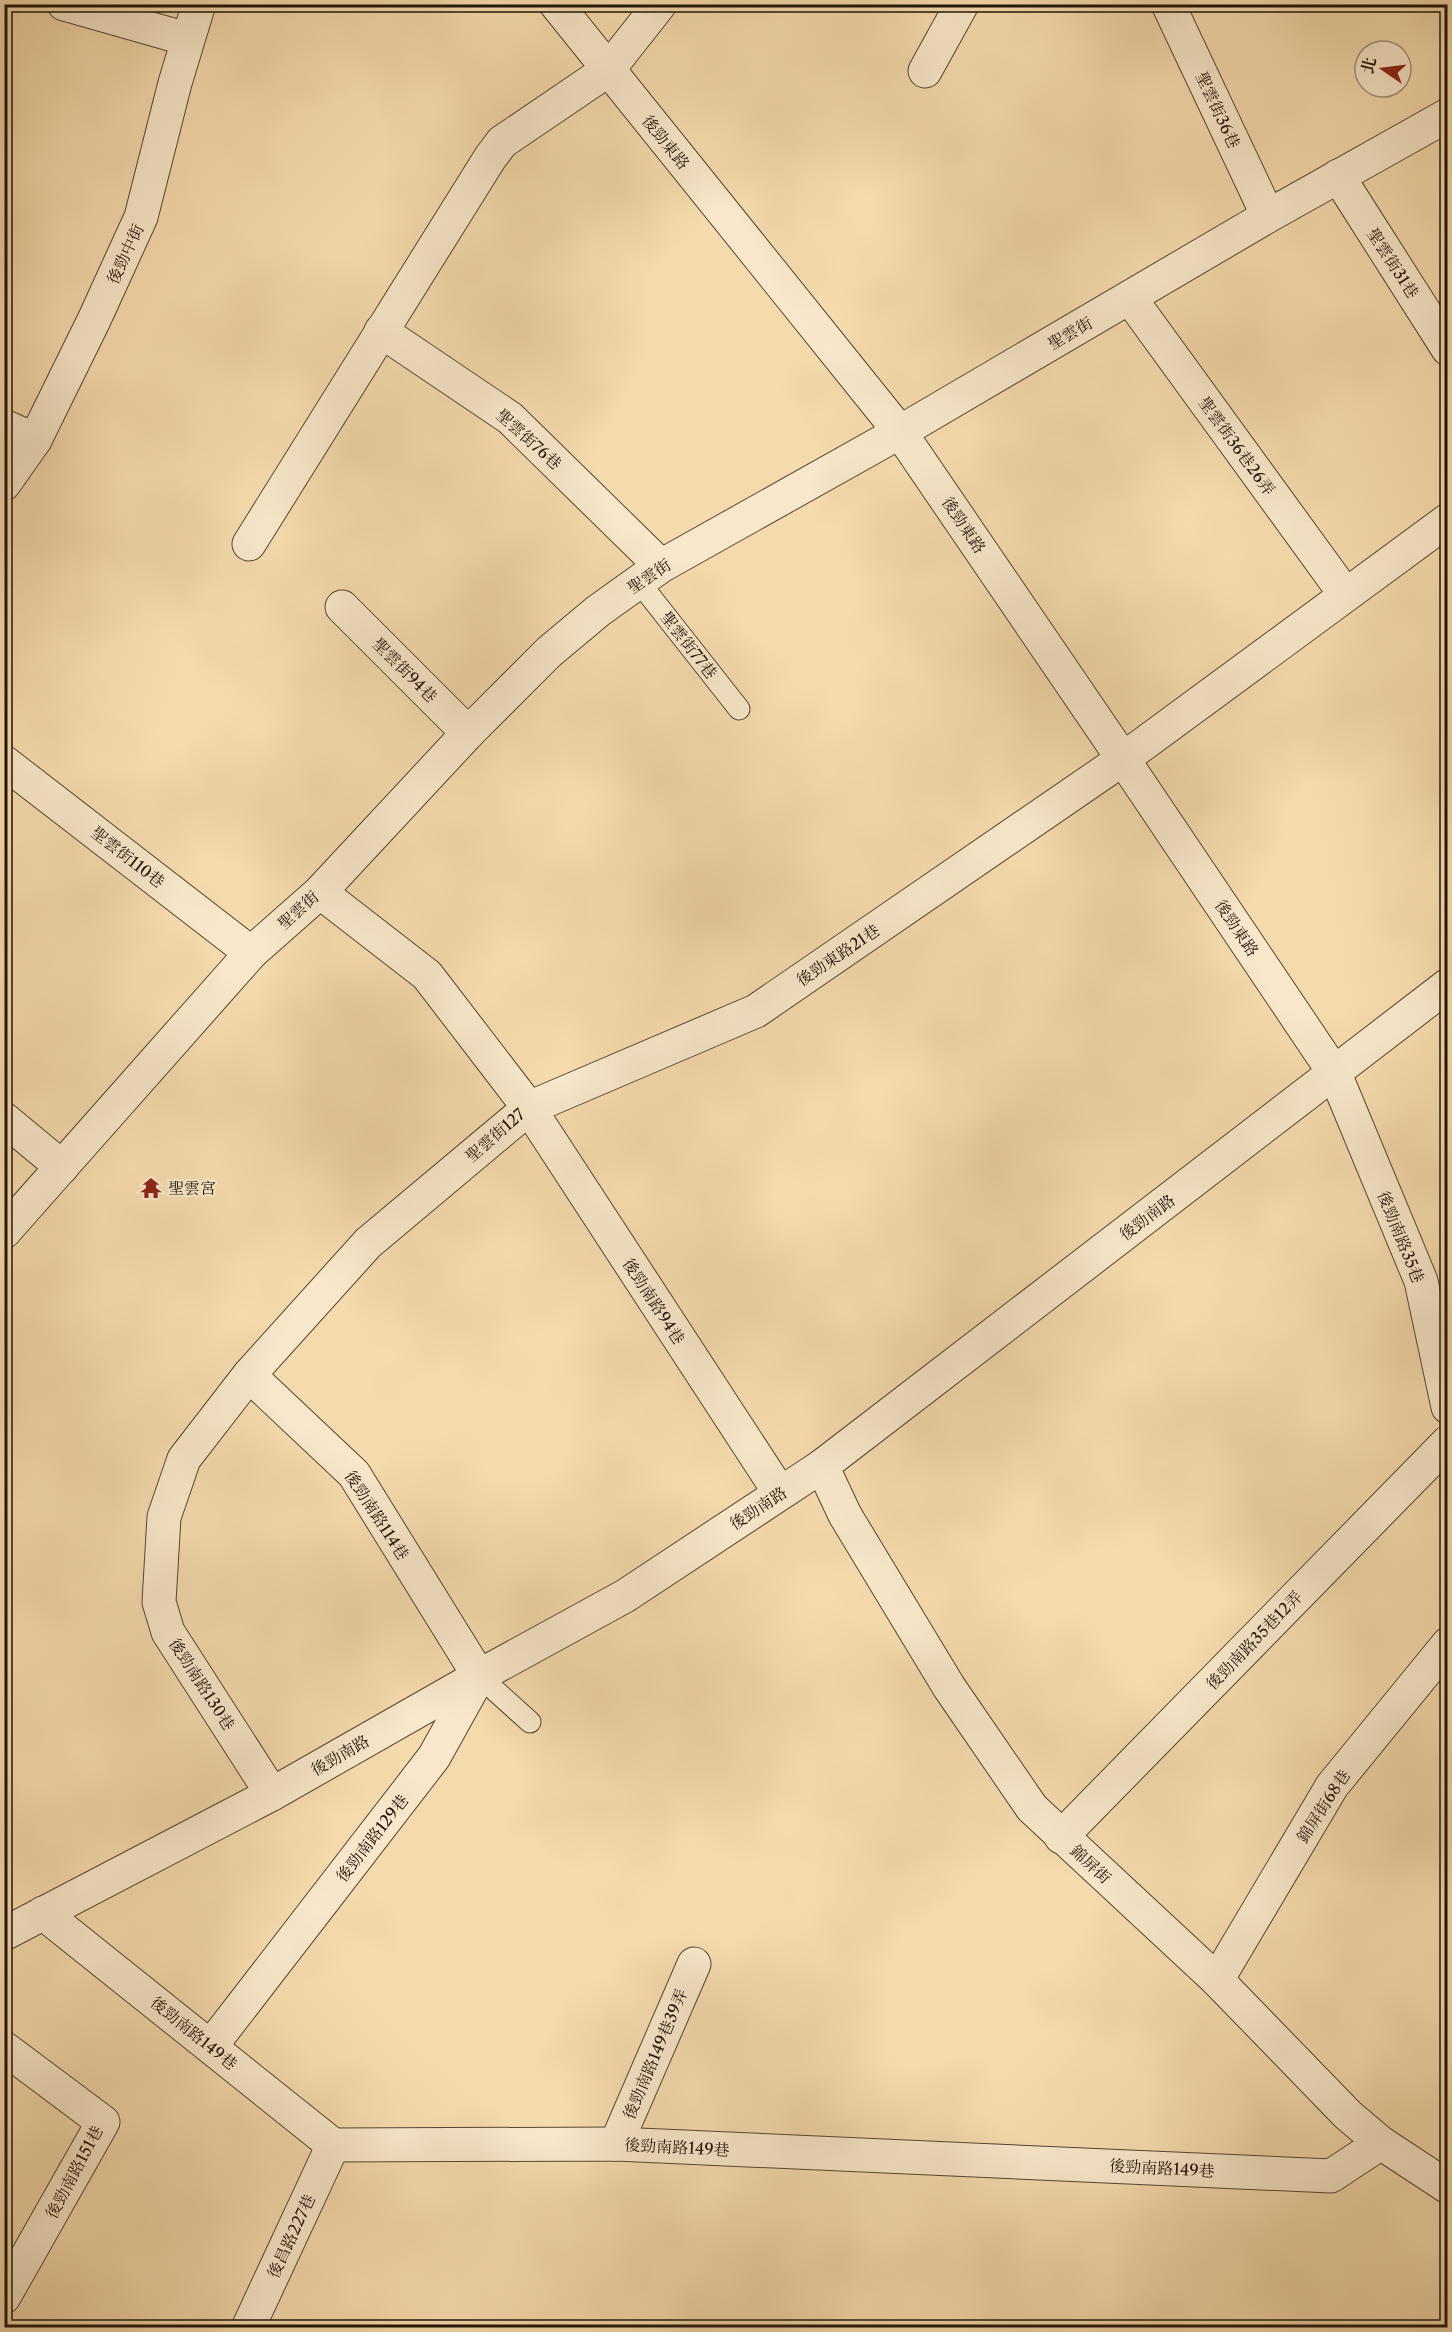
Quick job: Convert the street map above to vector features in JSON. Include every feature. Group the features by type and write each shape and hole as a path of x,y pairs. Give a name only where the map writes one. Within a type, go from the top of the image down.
{"street":[{"path":"64,4 187,39"},
{"name":"後勁中街","path":"4,484 35,440 141,218 187,39 199,4"},
{"name":"後勁東路","path":"556,4 900,432 1124,759 1335,1074"},
{"path":"249,544 381,330 502,142 608,70 660,4"},
{"path":"925,71 962,4"},
{"name":"聖雲街36巷","path":"1168,4 1268,216"},
{"name":"聖雲街","path":"4,1232 250,953 320,892 468,733 549,652 598,611 650,574 900,432 1268,216 1448,115"},
{"name":"聖雲街31巷","path":"1338,176 1448,349"},
{"name":"聖雲街36巷26弄","path":"1130,298 1345,594"},
{"name":"聖雲街76巷","path":"381,330 510,418 650,574"},
{"path":"4,426 35,440"},
{"name":"後勁東路21巷","path":"529,1108 756,1011 1124,759 1448,520"},
{"name":"聖雲街94巷","path":"342,608 468,733"},
{"name":"聖雲街110巷","path":"4,762 250,953"},
{"name":"聖雲街127","path":"249,1375 368,1243 529,1108 427,975 320,892"},
{"name":"後勁南路","path":"4,1934 272,1794 625,1596 822,1466 1448,985"},
{"name":"後勁南路35巷","path":"1335,1074 1420,1281 1448,1407"},
{"name":"後勁南路94巷","path":"529,1108 780,1493"},
{"path":"4,1119 62,1167"},
{"name":"後勁南路114巷","path":"249,1375 354,1474 479,1676"},
{"name":"後勁南路130巷","path":"249,1375 184,1459 177,1475 164,1517 159,1602 168,1632 272,1794"},
{"name":"後勁南路35巷12弄","path":"1061,1837 1448,1442"},
{"name":"錦屏街","path":"822,1466 845,1515 949,1687 1032,1808 1217,1980 1348,2115 1381,2143 1448,2187"},
{"name":"錦屏街68巷","path":"1217,1980 1332,1785 1448,1644"},
{"name":"後勁南路129巷","path":"211,2046 434,1757 479,1676"},
{"name":"後勁南路149巷","path":"43,1913 333,2145 616,2144 1331,2176 1381,2143"},
{"name":"後勁南路149巷39弄","path":"616,2144 694,1964"},
{"name":"後勁南路151巷","path":"4,2297 103,2122 7,2054"},
{"name":"後昌路227巷","path":"248,2328 333,2145"}],"lane":[{"name":"聖雲街77巷","path":"650,574 739,709"},
{"path":"479,1676 530,1722"}],"place":[{"name":"聖雲宮","path":"151,1188"}]}
